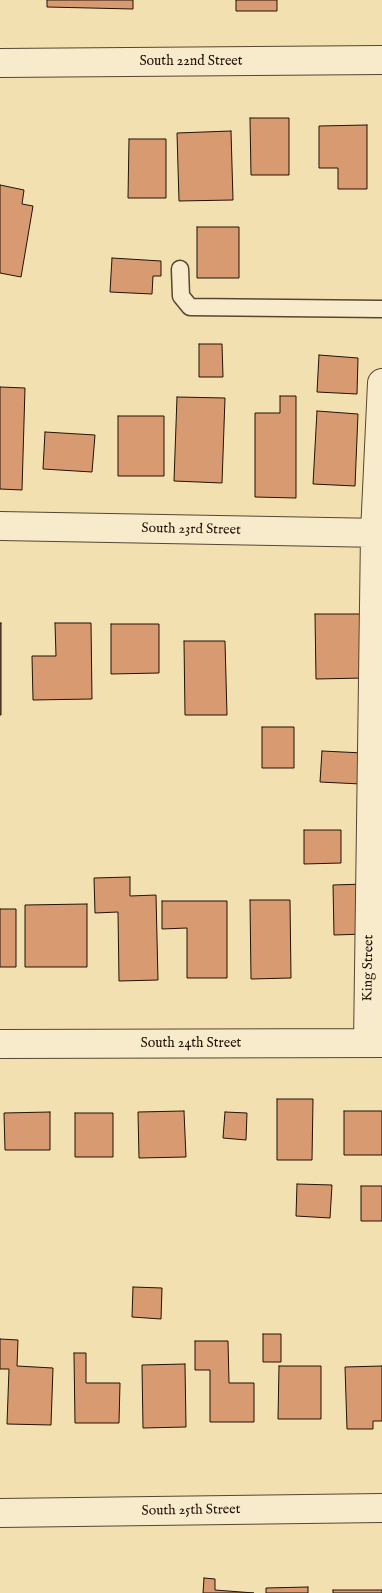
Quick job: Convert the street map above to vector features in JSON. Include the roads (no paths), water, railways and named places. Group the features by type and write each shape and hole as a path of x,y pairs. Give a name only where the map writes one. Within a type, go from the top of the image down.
{"street":[{"name":"South 22nd Street","path":"0,63 382,60"},
{"name":"King Street","path":"375,1043 378,533 382,383"},
{"name":"South 23rd Street","path":"0,526 378,533"},
{"name":"South 24th Street","path":"0,1044 375,1043"},
{"name":"South 25th Street","path":"0,1513 382,1508"}],"lane":[{"path":"180,269 181,296 190,307 382,309"}]}
